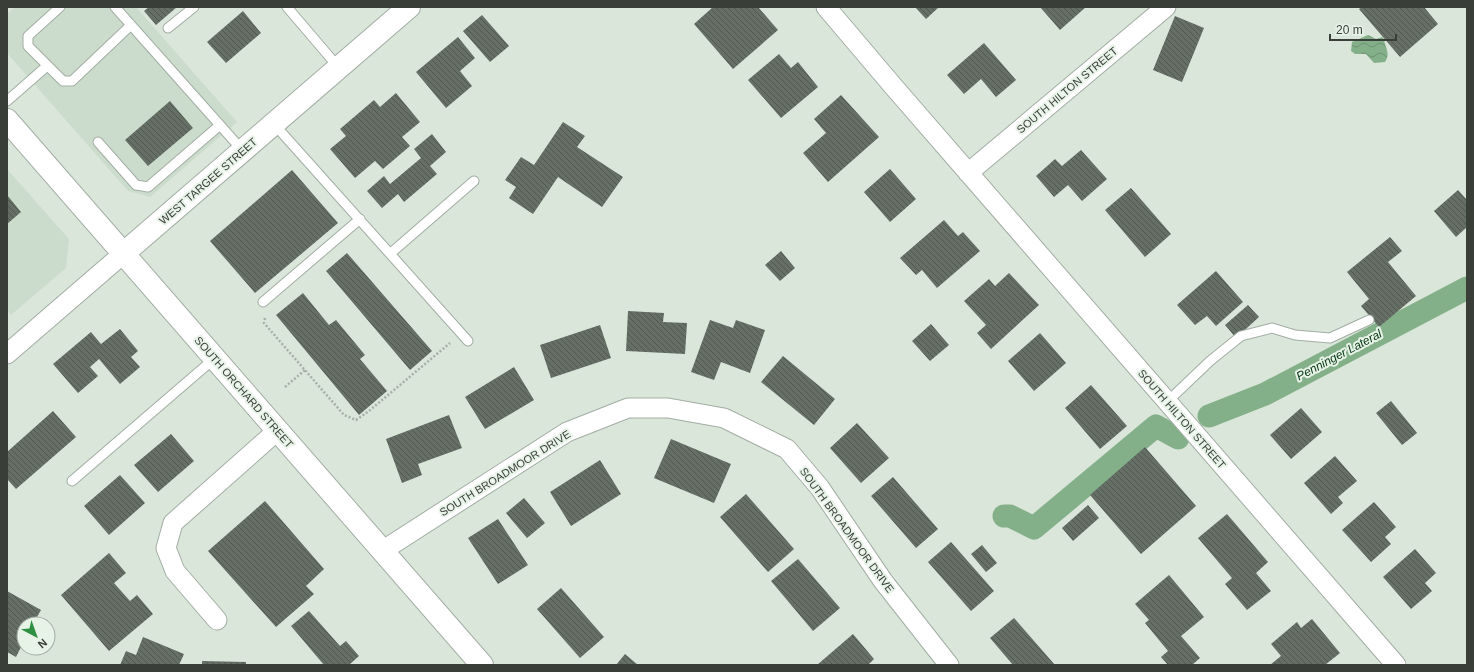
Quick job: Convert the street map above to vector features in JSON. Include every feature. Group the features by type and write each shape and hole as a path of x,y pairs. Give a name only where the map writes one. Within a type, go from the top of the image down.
{"main road":[{"name":"WEST TARGEE STREET","path":"124,253 409,7"},
{"name":"SOUTH ORCHARD STREET","path":"7,120 482,665"}],"street":[{"name":"SOUTH HILTON STREET","path":"826,7 968,173 1396,665"},
{"name":"SOUTH HILTON STREET","path":"968,173 1166,7"},
{"name":"WEST TARGEE STREET","path":"7,354 124,253"},
{"name":"SOUTH BROADMOOR DRIVE","path":"382,551 567,432 628,408 668,408 724,418 787,449 820,488 883,581 949,665"},
{"path":"217,620 176,571 166,548 173,523 278,430"}],"lane":[{"path":"60,7 28,36 28,46 63,81 72,81 131,25"},
{"path":"115,7 243,151"},
{"path":"168,28 194,7"},
{"path":"287,7 339,68"},
{"path":"7,101 47,66"},
{"path":"274,124 391,253 462,333 468,342"},
{"path":"98,142 136,185 148,187 220,125"},
{"path":"391,253 474,181"},
{"path":"263,302 360,219"},
{"path":"1167,402 1210,361 1241,336 1272,328 1295,335 1330,338 1369,320"},
{"path":"72,481 215,358"}],"path":[{"path":"267,315 264,319 264,323 344,416 356,420 369,411 462,333"},
{"path":"285,387 305,370"}],"shaded area":[{"path":"15,7 136,7 237,122 150,197 128,191 7,53 7,14"},
{"path":"7,169 69,239 66,268 11,315 7,310"}],"water":[{"path":"1368,35 1376,39 1382,37 1384,39 1388,53 1385,62 1374,63 1366,54 1355,54 1351,51 1352,42"}],"building":[{"path":"149,7 177,7 156,25 144,11"},
{"path":"713,7 758,7 778,30 733,69 694,24"},
{"path":"915,7 939,7 926,19"},
{"path":"1040,7 1086,7 1060,30"},
{"path":"1362,7 1424,7 1438,24 1400,57 1359,9"},
{"path":"243,11 261,33 226,63 207,42"},
{"path":"482,15 509,46 490,62 463,31"},
{"path":"1175,16 1204,28 1182,82 1153,70"},
{"path":"458,37 475,58 460,71 472,86 446,108 416,72"},
{"path":"984,43 1016,80 996,97 981,79 964,94 947,75"},
{"path":"779,54 791,68 798,62 818,87 781,118 748,80"},
{"path":"396,93 420,122 402,137 410,146 383,169 375,161 355,178 330,149 346,136 340,129 374,100 380,107"},
{"path":"841,95 879,137 828,182 803,153 826,133 814,119"},
{"path":"170,101 193,128 148,166 125,140"},
{"path":"563,122 585,136 577,147 623,177 602,207 558,177 533,214 509,198 516,187 505,180 521,157 534,165"},
{"path":"432,134 446,152 430,166 437,174 404,202 398,194 382,208 367,191 384,176 390,184 421,158 414,149"},
{"path":"1081,150 1107,179 1082,201 1068,185 1054,197 1036,176 1055,159 1062,166"},
{"path":"890,169 916,199 890,222 864,192"},
{"path":"292,170 338,223 255,293 210,241"},
{"path":"1131,188 1171,234 1145,257 1105,210"},
{"path":"1458,190 1467,200 1467,227 1456,237 1434,211"},
{"path":"7,195 21,212 7,224"},
{"path":"944,220 958,236 963,232 980,251 937,288 922,270 916,275 900,258"},
{"path":"1390,237 1402,251 1388,262 1416,296 1379,327 1361,306 1369,299 1347,272"},
{"path":"781,251 795,268 780,281 765,265"},
{"path":"347,253 432,351 410,370 326,271"},
{"path":"1216,271 1243,302 1216,326 1207,316 1195,325 1177,305"},
{"path":"1009,273 1039,305 991,349 977,333 986,325 964,301 989,279 995,286"},
{"path":"303,293 329,325 336,320 365,355 360,359 387,391 359,415 276,315"},
{"path":"1248,305 1259,317 1236,338 1225,325"},
{"path":"628,311 664,313 663,322 687,323 685,354 626,351"},
{"path":"710,320 733,328 736,320 765,330 750,373 721,362 714,380 691,372"},
{"path":"931,324 949,345 930,361 912,341"},
{"path":"600,325 611,358 551,378 540,345"},
{"path":"120,329 138,351 131,357 140,367 120,384 99,359 90,367 98,376 78,393 53,364 91,332 101,344"},
{"path":"1040,333 1066,363 1034,391 1008,361"},
{"path":"783,356 835,399 814,425 761,382"},
{"path":"514,367 534,400 485,429 465,397"},
{"path":"1091,385 1127,426 1100,449 1065,408"},
{"path":"1391,401 1417,433 1402,445 1376,413"},
{"path":"1301,408 1322,432 1291,459 1270,435"},
{"path":"53,411 76,437 16,489 7,479 7,452"},
{"path":"449,415 462,448 418,464 422,475 402,483 386,439"},
{"path":"857,423 889,458 861,483 830,448"},
{"path":"171,434 194,461 158,492 134,465"},
{"path":"671,439 731,464 714,503 654,478"},
{"path":"1145,447 1196,506 1141,554 1090,495"},
{"path":"1335,456 1357,481 1338,497 1343,503 1331,514 1304,483"},
{"path":"600,460 621,494 571,526 550,492"},
{"path":"120,475 145,503 109,535 84,506"},
{"path":"893,477 938,529 916,548 871,496"},
{"path":"746,494 794,549 768,572 720,517"},
{"path":"524,498 545,523 527,538 506,513"},
{"path":"265,501 324,569 306,586 314,594 276,627 208,551"},
{"path":"1374,502 1396,527 1385,537 1391,544 1371,562 1342,530"},
{"path":"1088,505 1099,518 1073,541 1062,528"},
{"path":"1227,514 1268,562 1256,573 1271,591 1247,610 1225,584 1232,578 1198,538"},
{"path":"498,519 528,565 498,584 468,538"},
{"path":"951,542 994,591 971,611 928,562"},
{"path":"982,545 997,563 986,572 971,554"},
{"path":"1415,549 1436,573 1425,583 1432,591 1411,609 1383,577"},
{"path":"109,553 126,573 114,583 130,601 137,595 153,614 109,651 61,595"},
{"path":"798,559 840,608 813,631 771,581"},
{"path":"1169,575 1204,617 1181,636 1200,658 1192,665 1168,665 1161,657 1168,651 1145,623 1149,620 1135,604"},
{"path":"561,588 604,637 580,658 537,609"},
{"path":"7,591 41,610 38,616 16,616 16,656 16,657 7,652"},
{"path":"309,611 340,646 346,641 359,656 349,665 324,665 291,626"},
{"path":"1014,618 1055,665 1013,665 990,638"},
{"path":"1312,619 1340,653 1325,665 1270,665 1281,656 1271,644 1297,622 1301,628"},
{"path":"853,634 874,659 868,665 817,665"},
{"path":"143,637 184,654 179,665 120,665 126,651 136,655"},
{"path":"625,654 638,665 616,665"},
{"path":"202,661 246,662 246,665 202,665"}],"waterway":[{"name":"Penninger Lateral","path":"1209,416 1265,394 1467,288"},
{"name":"Penninger Lateral","path":"1004,516 1010,516 1034,528 1156,426 1178,438"}]}
